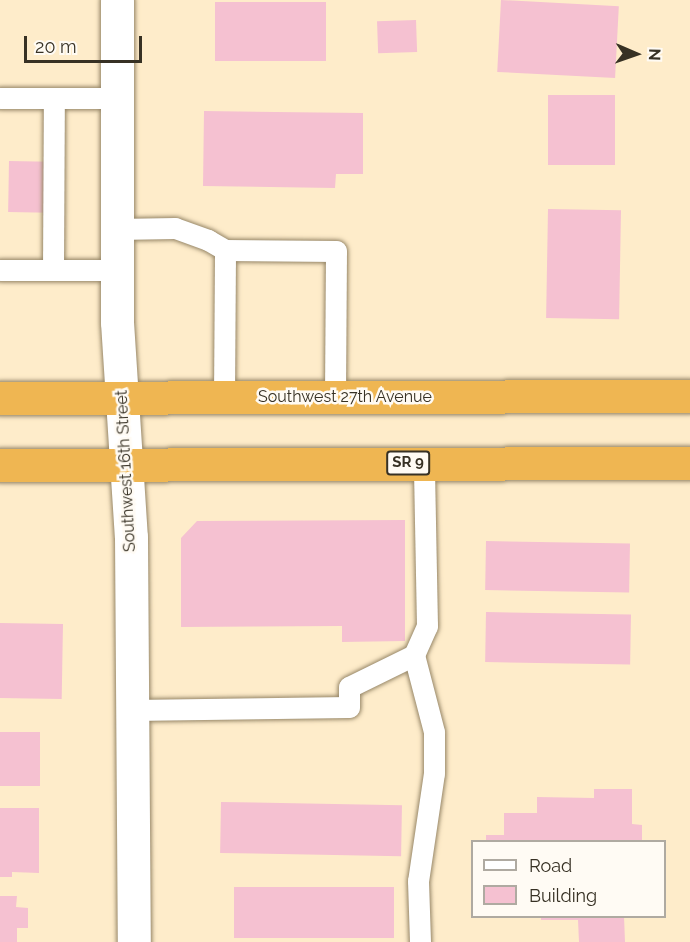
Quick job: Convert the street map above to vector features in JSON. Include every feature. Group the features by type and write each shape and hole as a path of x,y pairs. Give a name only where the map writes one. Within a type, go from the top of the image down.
{"highway":[{"name":"Southwest 27th Avenue","path":"0,398 690,396"},
{"name":"SR 9","path":"0,465 690,463"}],"street":[{"name":"Southwest 16th Street","path":"117,0 116,270 131,537 134,942"}],"lane":[{"path":"0,99 116,98"},
{"path":"53,270 54,99"},
{"path":"116,229 175,228 208,240 225,250 336,250 335,396"},
{"path":"224,397 225,250"},
{"path":"0,270 116,270"},
{"path":"420,942 418,881 434,773 434,732 414,655 427,626 424,463"},
{"path":"132,710 349,707 349,687 414,655"}],"building":[{"path":"501,0 619,6 615,78 497,72"},
{"path":"215,2 326,2 326,61 215,61"},
{"path":"416,20 417,52 378,53 377,21"},
{"path":"548,95 615,95 615,165 548,165"},
{"path":"204,111 363,113 363,174 336,174 335,188 203,186"},
{"path":"9,161 50,162 49,213 8,212"},
{"path":"548,209 621,210 619,319 546,318"},
{"path":"405,520 405,641 342,642 342,626 181,627 181,538 197,521"},
{"path":"486,541 630,544 629,593 485,590"},
{"path":"486,612 631,615 630,665 485,662"},
{"path":"0,623 63,624 62,699 0,698"},
{"path":"0,732 40,732 40,786 0,786"},
{"path":"594,789 632,789 632,824 642,825 642,840 486,840 486,835 504,835 504,813 537,813 537,797 594,798"},
{"path":"221,802 402,805 401,856 220,853"},
{"path":"0,808 39,808 39,873 12,872 12,877 0,877"},
{"path":"234,887 394,887 394,938 234,938"},
{"path":"0,896 17,896 16,907 28,908 28,928 17,928 17,942 0,942"},
{"path":"541,918 624,918 625,942 579,942 578,920 541,920"}]}
